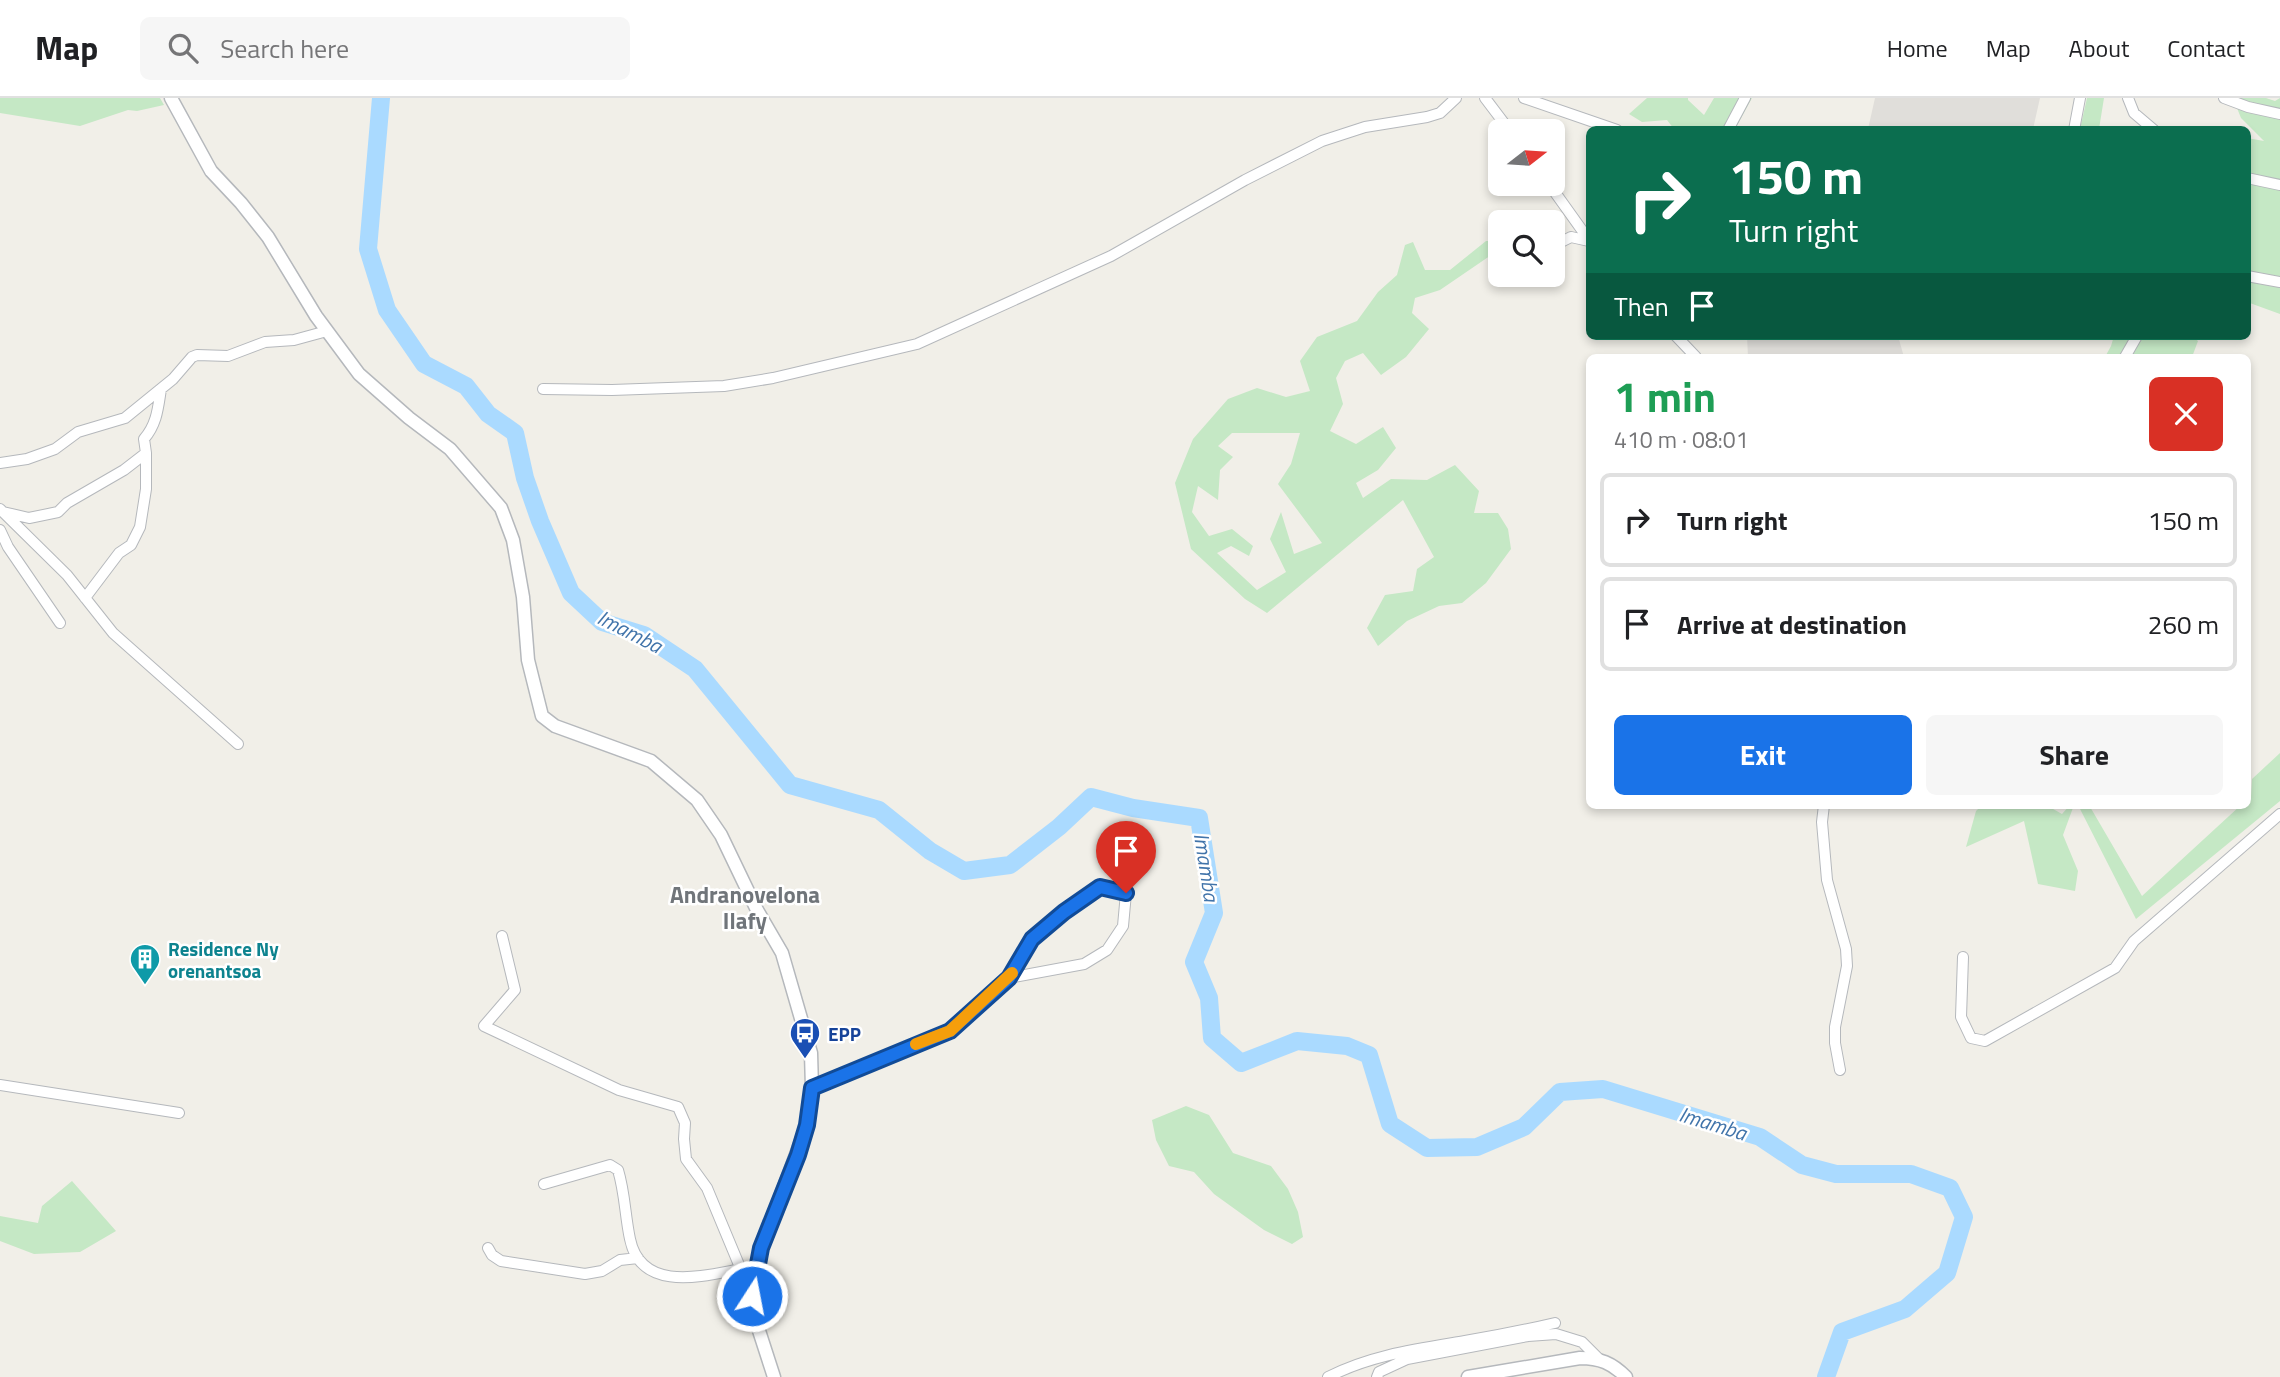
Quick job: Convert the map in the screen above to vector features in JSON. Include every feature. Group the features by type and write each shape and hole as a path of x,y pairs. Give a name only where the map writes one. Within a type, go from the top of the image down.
{"street":[{"path":"171,98 211,171 268,237 327,331 359,374 409,418 450,449 500,508 513,540 523,597 528,660 542,716 555,726 651,761 697,800 721,835 757,910 782,953 811,1053 812,1088 807,1125 761,1248 752,1296 751,1306 774,1377"},
{"path":"543,389 611,390 724,386 773,378 916,344 1111,256 1245,180 1322,141 1366,127 1440,113 1456,98"},
{"path":"1485,98 1501,119"},
{"path":"1524,98 1605,126"},
{"path":"1730,126 1745,98"},
{"path":"2075,126 2080,98"},
{"path":"2128,98 2134,113 2149,126"},
{"path":"2224,98 2280,114"},
{"path":"2251,179 2280,185"},
{"path":"1558,196 1586,236"},
{"path":"1565,240 1571,237 1586,240"},
{"path":"2251,277 2280,282"},
{"path":"0,463 27,459 55,449 78,432 125,418 173,379 192,357 228,356 265,342 294,340 327,331"},
{"path":"1680,340 1693,354"},
{"path":"85,598 119,553 131,545 139,527 146,489 144,439 156,418 161,389"},
{"path":"1,510 29,518 58,512 67,503 124,470 146,453"},
{"path":"1,510 67,575 113,633 238,744"},
{"path":"0,530 8,547 60,623"},
{"path":"1824,809 1822,822 1827,880 1843,933 1847,957 1835,1027 1840,1070"},
{"path":"1963,957 1961,1017 1970,1038 1985,1041 2115,968 2134,941 2280,814"},
{"path":"812,1088 950,1031 1009,978 1032,939 1064,912 1100,887 1126,893 1123,926 1107,950 1084,964 1009,978"},
{"path":"502,936 515,990 484,1026 619,1090 678,1107 685,1123 686,1159 707,1188 752,1296"},
{"path":"0,1085 178,1113"},
{"path":"544,1184 610,1165 618,1170 624,1189 630,1241 638,1258 650,1269 667,1276 687,1279 741,1269"},
{"path":"488,1248 492,1255 501,1261 585,1274 602,1271 620,1260 638,1258"},
{"path":"1328,1377 1379,1356 1508,1334 1555,1323"},
{"path":"1377,1377 1379,1372 1407,1359 1528,1336 1556,1334 1581,1342 1598,1358 1613,1365 1626,1377"},
{"path":"1468,1377 1553,1362 1598,1358"}],"shaded area":[{"path":"1875,98 2040,98 2034,126 1869,126"},
{"path":"1747,340 1899,340 1903,354 1748,354"}],"green space":[{"path":"0,98 160,98 164,105 137,111 128,110 80,126 0,113"},
{"path":"1647,98 1688,98 1704,115 1714,98 1752,98 1737,126 1672,126 1667,120 1642,122 1629,114"},
{"path":"2087,98 2104,98 2099,126 2081,126"},
{"path":"2233,98 2266,98 2275,101 2280,98 2280,314 2251,303 2251,139 2264,141 2241,118"},
{"path":"1488,241 1488,257 1440,290 1415,298 1412,313 1429,329 1406,357 1381,375 1363,353 1345,361 1336,378 1343,404 1330,431 1356,444 1383,427 1396,448 1378,470 1356,483 1363,498 1391,479 1427,480 1455,465 1479,491 1474,513 1498,513 1508,529 1511,549 1486,583 1462,603 1439,606 1407,621 1378,646 1367,628 1385,595 1413,591 1417,569 1434,557 1403,500 1267,613 1245,599 1191,549 1175,483 1193,439 1228,399 1257,388 1286,397 1310,391 1300,361 1317,337 1357,321 1378,292 1397,275 1405,245 1413,242 1425,270 1450,270","holes":["1232,433 1300,433 1291,464 1278,484 1322,543 1294,554 1281,512 1270,539 1286,572 1257,590 1217,553 1231,546 1249,556 1253,546 1232,529 1209,536 1192,512 1198,486 1218,500 1220,470 1233,457 1218,446"]},
{"path":"2113,340 2198,341 2193,354 2107,354"},
{"path":"2280,753 2280,801 2136,919 2080,809 2091,809 2142,896 2237,809 2251,809 2252,779"},
{"path":"2053,809 2062,814 2066,809 2073,809 2063,835 2078,871 2075,891 2038,884 2024,821 1966,847 1976,811"},
{"path":"1186,1106 1209,1115 1233,1153 1271,1166 1288,1189 1298,1212 1303,1237 1292,1244 1264,1230 1214,1194 1194,1172 1169,1166 1156,1140 1152,1120"},
{"path":"72,1181 116,1231 80,1252 34,1254 0,1241 0,1216 38,1223 42,1206"}],"waterway":[{"name":"Imamba","path":"381,98 368,249 387,310 424,364 466,386 488,414 515,433 525,478 540,521 571,593 602,622 644,635 695,669 790,785 879,810 930,851 964,871 1010,865 1059,827 1091,797 1133,808 1199,818 1214,913 1194,962 1209,998 1212,1038 1241,1063 1297,1041 1347,1046 1369,1055 1390,1124 1427,1148 1477,1147 1524,1127 1560,1092 1603,1089 1760,1137 1802,1165 1836,1174 1911,1174 1950,1188 1964,1217 1947,1273 1905,1309 1842,1332 1826,1377"}],"slow traffic":[{"path":"916,1044 950,1031 1012,973"}],"place":[{"name":"Residence Ny orenantsoa","path":"145,986"},
{"name":"EPP","path":"805,1060"}],"district":[{"name":"Andranovelona Ilafy","path":"745,907"}],"route":[{"path":"752,1296 761,1248 807,1125 812,1088 950,1031 1009,978 1032,939 1064,912 1100,887 1126,893"}]}
